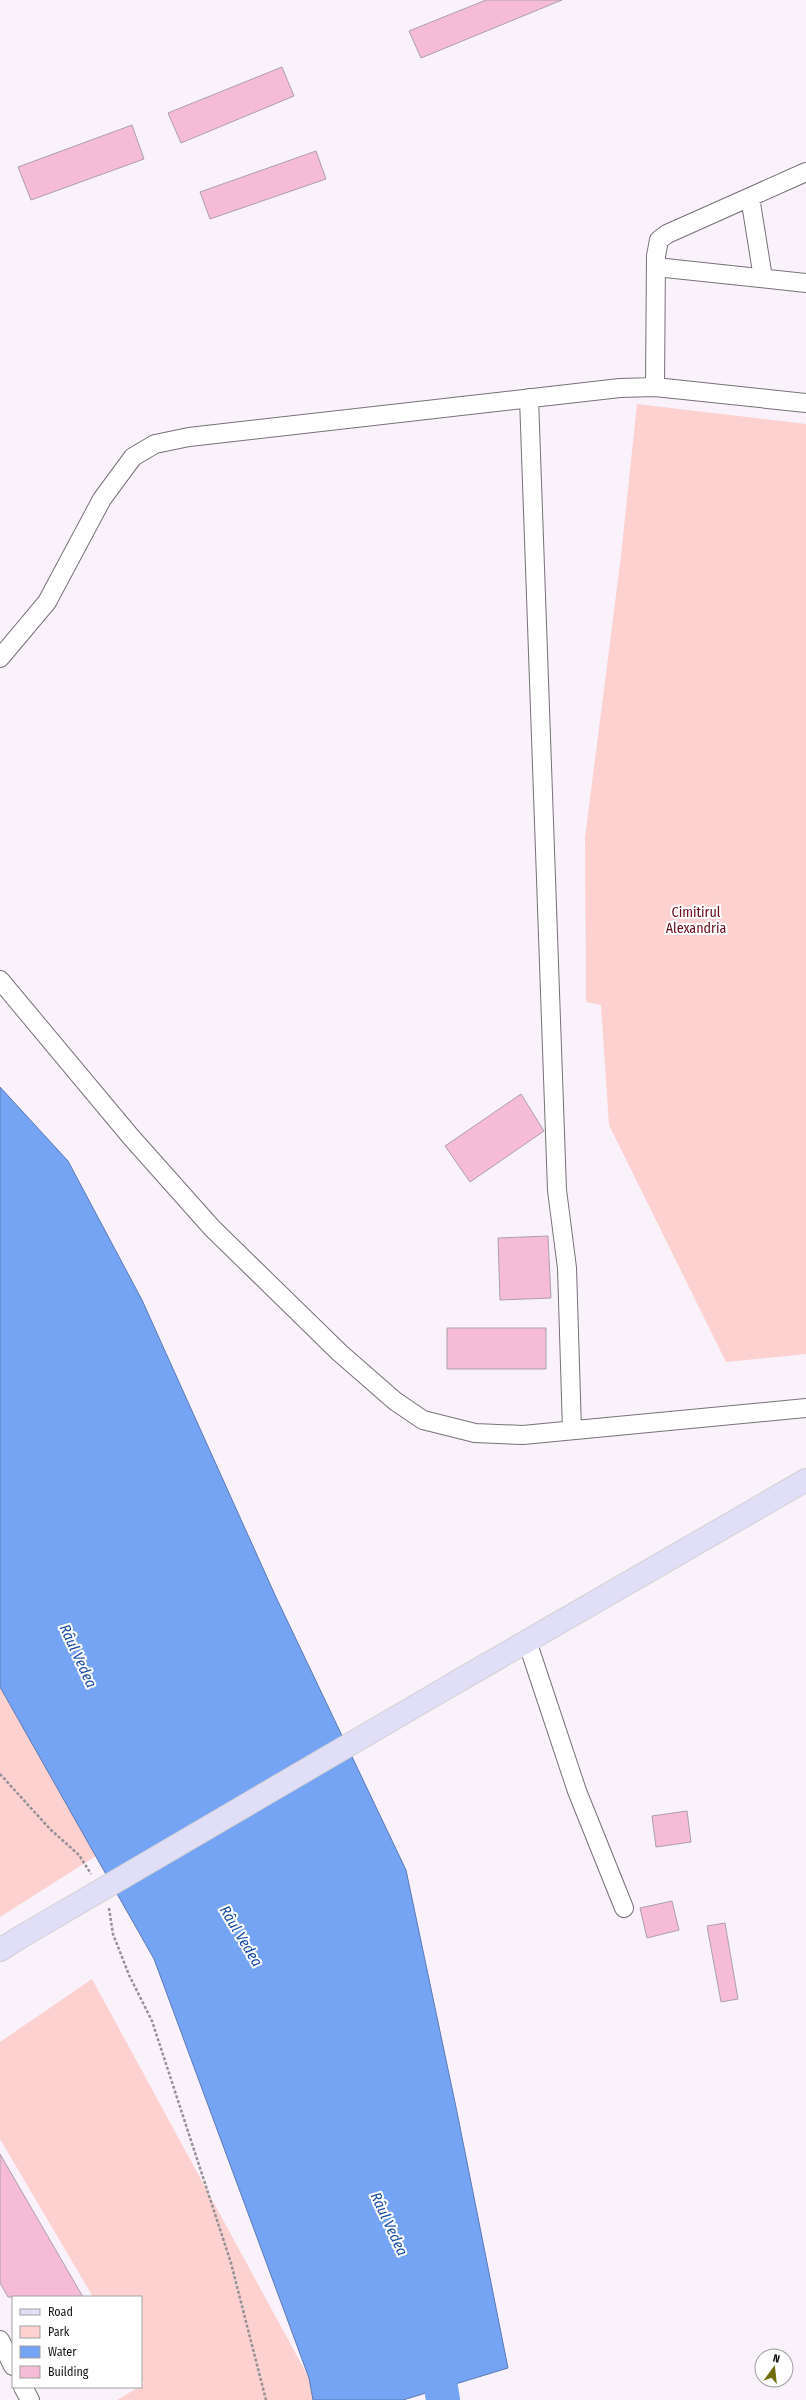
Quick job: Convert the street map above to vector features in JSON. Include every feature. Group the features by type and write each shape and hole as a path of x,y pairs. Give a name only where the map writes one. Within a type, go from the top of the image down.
{"main road":[{"path":"0,1950 453,1684 806,1480"}],"street":[{"path":"655,387 656,267 659,240 667,234 806,172"},
{"path":"750,197 763,278"},
{"path":"656,267 806,283"},
{"path":"0,658 47,602 102,499 133,458 155,444 189,437 529,398 655,387 806,403"},
{"path":"529,398 557,1190 567,1268 572,1430"},
{"path":"0,980 131,1137 212,1228 340,1353 395,1401 423,1420 474,1433 523,1435 806,1408"},
{"path":"527,1641 577,1791 624,1908"},
{"path":"0,2340 12,2364"},
{"path":"24,2388 30,2400"}],"path":[{"path":"0,1774 50,1829 79,1855 94,1879"},
{"path":"108,1903 113,1934 129,1975 152,2021 230,2262 266,2400"}],"green space":[{"name":"Cimitirul Alexandria","path":"637,404 806,424 806,1354 726,1362 609,1125 601,1005 586,1002 585,838 621,556"},
{"path":"0,1687 96,1856 0,1917"},
{"path":"92,1979 309,2378 313,2400 117,2400 137,2388 142,2388 142,2385 144,2384 142,2381 142,2296 92,2296 0,2139 0,2042"}],"water":[{"path":"0,1087 68,1161 142,1300 275,1595 406,1870 457,2112 508,2368 403,2400 313,2400 309,2378 154,1959 0,1687"}],"building":[{"path":"486,0 562,0 421,58 409,31"},
{"path":"282,67 294,96 181,143 168,113"},
{"path":"132,125 144,159 31,200 18,167"},
{"path":"316,151 326,179 210,219 200,192"},
{"path":"521,1094 544,1131 470,1182 445,1146"},
{"path":"548,1236 551,1298 500,1300 498,1238"},
{"path":"447,1328 546,1328 546,1369 447,1369"},
{"path":"687,1811 691,1842 656,1847 652,1816"},
{"path":"672,1901 679,1930 647,1938 640,1908"},
{"path":"725,1923 738,1999 721,2002 707,1926"},
{"path":"0,2154 82,2296 8,2297 0,2283"}],"waterway":[{"name":"Râul Vedea","path":"434,2343 443,2400"}]}
